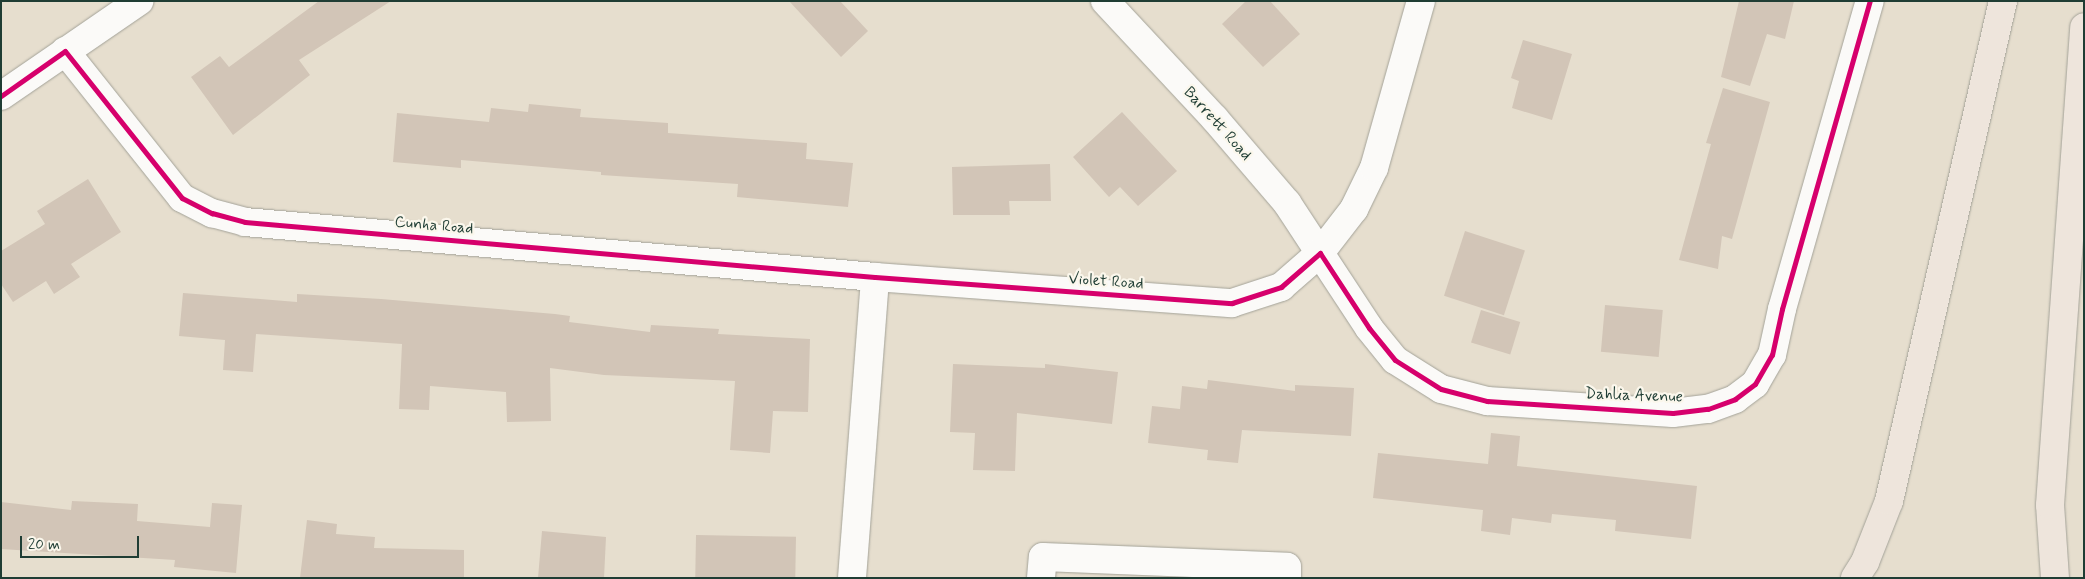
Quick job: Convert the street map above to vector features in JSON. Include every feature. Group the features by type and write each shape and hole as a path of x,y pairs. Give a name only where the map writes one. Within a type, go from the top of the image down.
{"highway":[{"path":"1855,578 1865,562 1889,501 2003,1"},
{"path":"2055,578 2050,505 2084,28"}],"street":[{"path":"1,96 139,1"},
{"name":"Barrett Road","path":"1105,1 1215,119 1287,203 1320,253"},
{"name":"Violet Road","path":"875,277 1232,303 1281,286 1320,253 1354,209 1374,168 1421,1"},
{"name":"Dahlia Avenue","path":"1320,253 1369,328 1395,360 1441,389 1487,401 1673,413 1708,409 1735,399 1755,384 1772,356 1782,308 1870,1"},
{"name":"Cunha Road","path":"65,51 182,198 212,213 245,222 875,277"},
{"path":"852,578 875,277"},
{"path":"1041,578 1043,557 1287,567 1287,578"}],"building":[{"path":"319,1 391,1 299,60 310,75 233,135 191,77 220,56 229,67"},
{"path":"789,1 840,1 868,31 841,57"},
{"path":"1246,1 1270,1 1300,34 1263,67 1222,24"},
{"path":"1739,1 1794,1 1785,39 1767,34 1750,86 1721,77"},
{"path":"1523,40 1572,54 1552,120 1512,108 1519,81 1511,78"},
{"path":"1723,88 1770,102 1732,239 1722,236 1718,269 1679,260 1711,144 1706,143"},
{"path":"529,104 581,109 580,117 668,123 668,133 807,143 806,159 853,163 848,207 737,197 738,184 601,175 601,172 461,160 461,168 393,162 397,113 489,122 491,108 528,112"},
{"path":"1122,112 1177,171 1138,206 1120,187 1109,197 1073,157"},
{"path":"1050,164 1051,201 1009,201 1010,215 953,215 952,167"},
{"path":"88,179 121,232 71,264 80,277 54,294 46,281 13,302 1,284 1,251 45,224 37,211"},
{"path":"1465,231 1525,250 1504,315 1444,296"},
{"path":"183,293 297,302 297,294 381,299 555,314 570,316 569,322 650,332 651,325 719,329 718,334 810,339 808,412 773,411 770,453 730,450 735,381 604,375 550,368 551,421 507,422 506,392 430,386 429,410 399,409 402,344 256,334 253,372 223,370 225,340 179,336"},
{"path":"1605,305 1663,310 1659,357 1601,352"},
{"path":"1481,310 1520,322 1510,355 1471,343"},
{"path":"953,364 1045,368 1045,364 1118,372 1112,424 1017,413 1015,471 973,470 975,433 950,432"},
{"path":"1208,380 1295,391 1295,385 1354,388 1351,436 1242,430 1238,463 1207,460 1208,450 1148,443 1152,406 1180,409 1182,386 1207,389"},
{"path":"1491,433 1520,436 1517,466 1697,486 1691,539 1615,531 1616,520 1552,514 1551,523 1512,518 1510,535 1481,531 1483,510 1373,498 1378,453 1488,464"},
{"path":"72,501 138,504 137,521 210,527 212,503 242,505 236,573 174,567 175,560 1,549 1,502 71,510"},
{"path":"307,520 337,524 336,534 375,537 374,548 464,550 464,578 300,578"},
{"path":"542,531 606,537 604,578 538,578"},
{"path":"696,535 796,537 795,578 695,578"}],"cycle path":[{"path":"1,96 65,51 182,198 212,213 245,222 875,277 1232,303 1281,287 1320,253 1369,328 1395,360 1441,389 1487,401 1673,413 1708,409 1735,399 1755,384 1772,355 1782,309 1870,1"}]}
